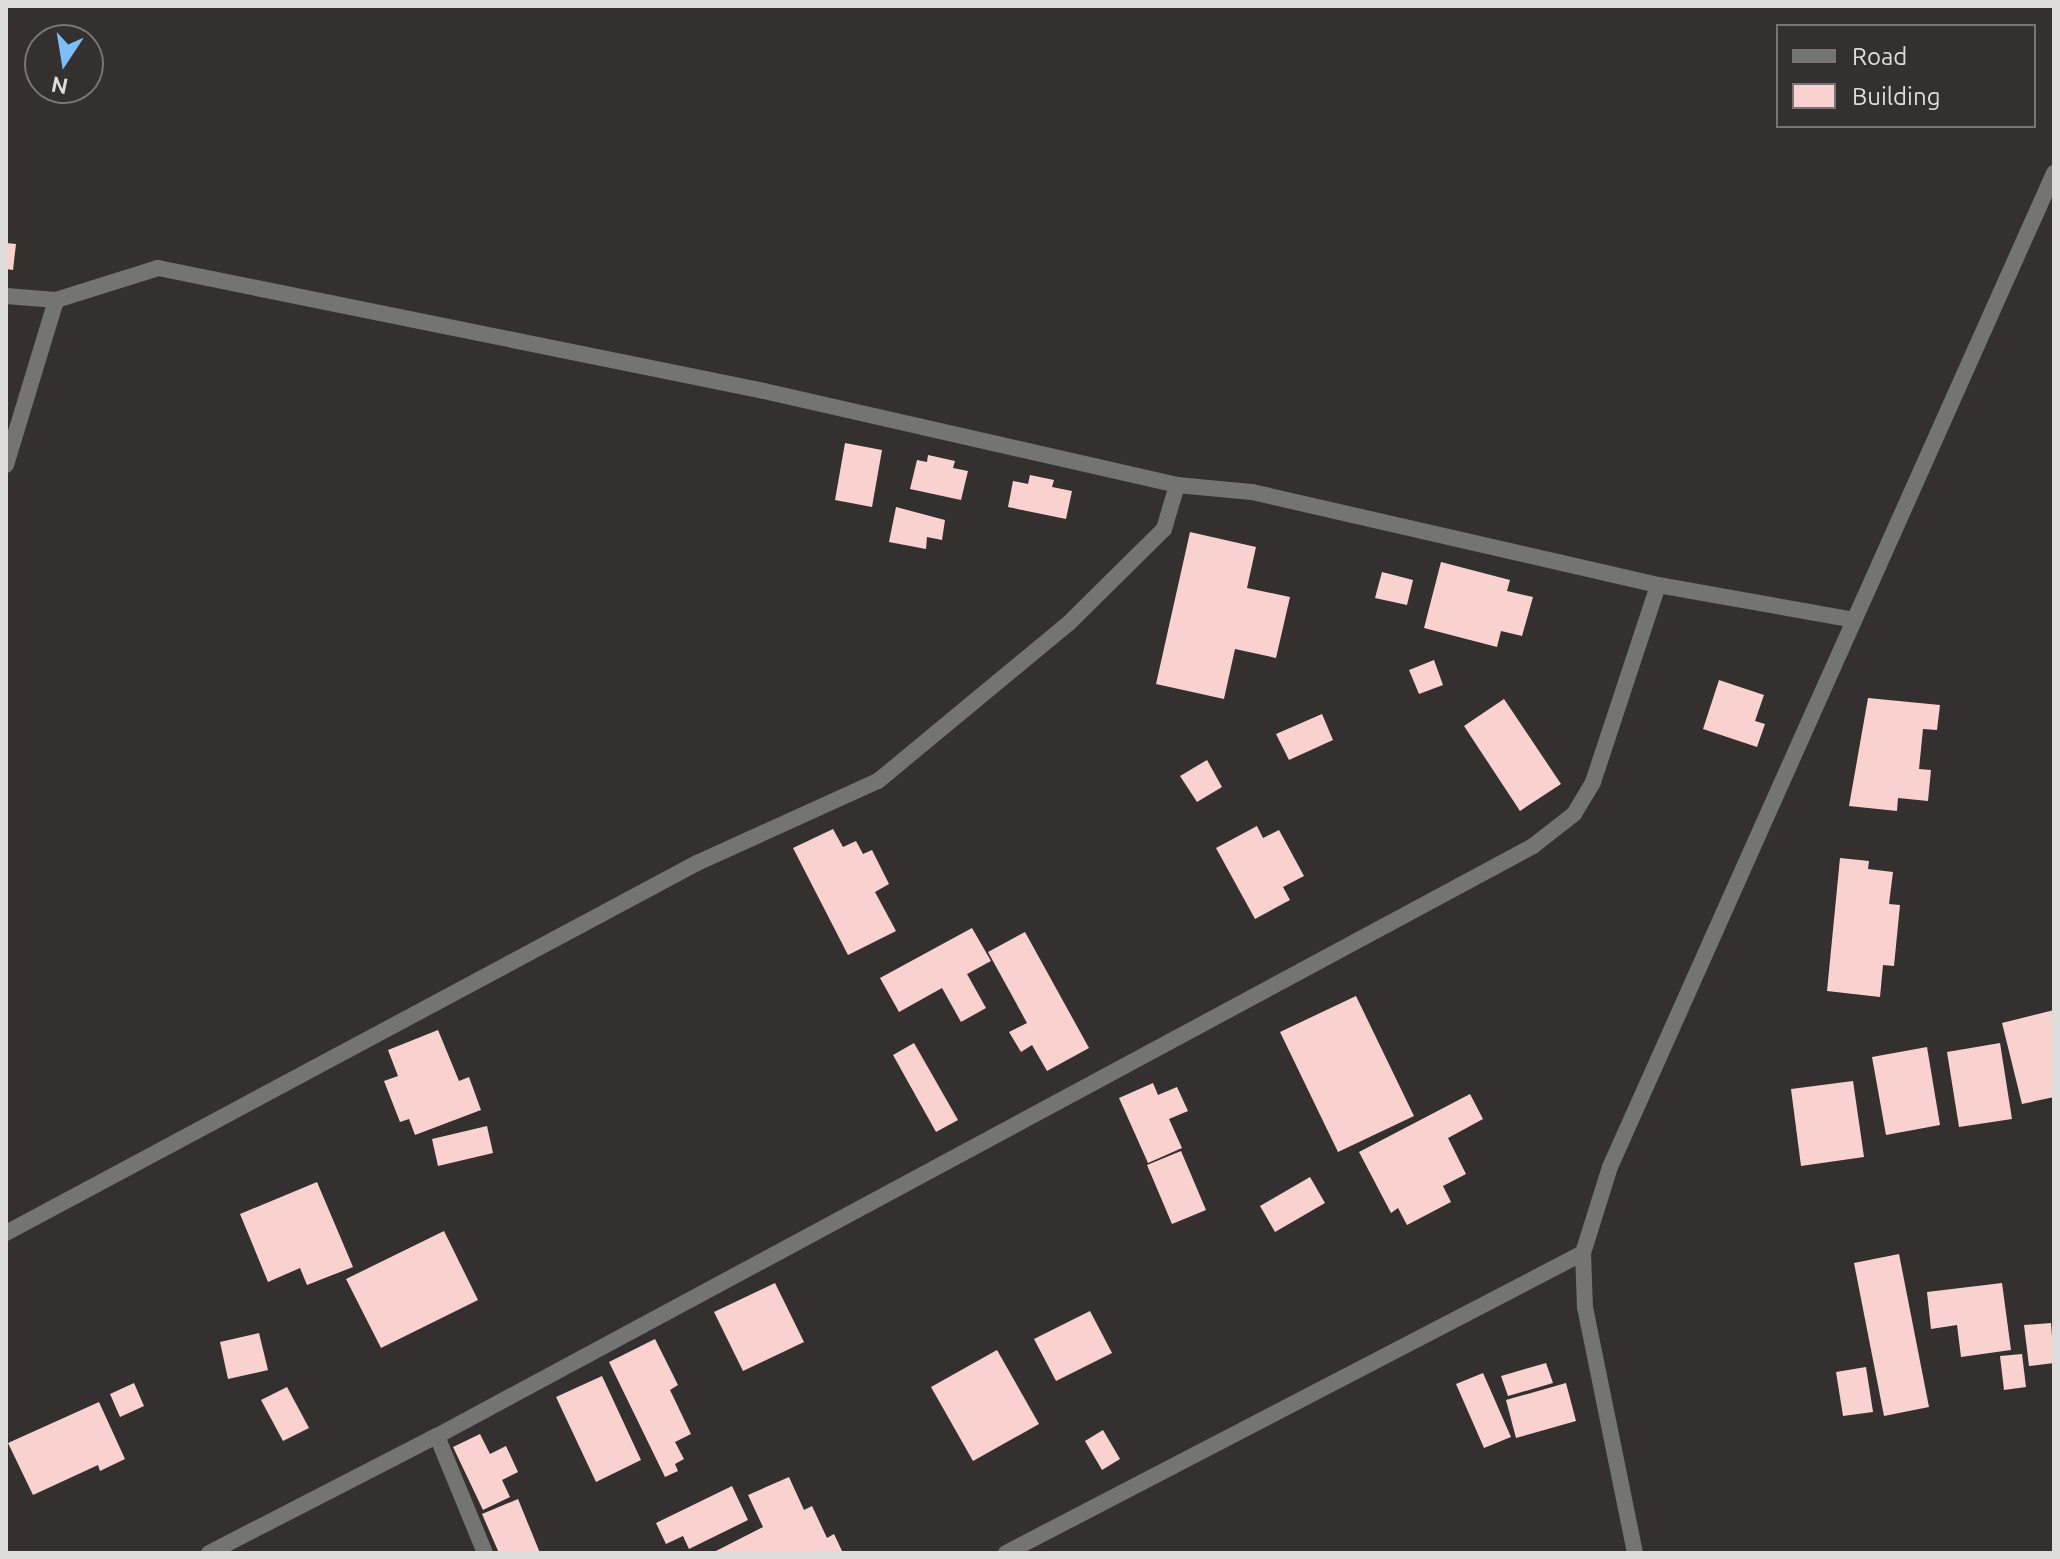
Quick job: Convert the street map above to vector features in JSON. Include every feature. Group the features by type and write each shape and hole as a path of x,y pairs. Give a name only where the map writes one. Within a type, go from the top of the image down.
{"street":[{"path":"1635,1553 1585,1308 1583,1253 1610,1167 2054,173"},
{"path":"6,296 56,300 158,268 764,391 1177,485 1252,492 1658,585 1854,620"},
{"path":"6,465 56,300"},
{"path":"6,1233 697,863 878,781 1069,623 1164,529 1177,485"},
{"path":"209,1553 437,1436 1533,846 1574,814 1593,782 1658,585"},
{"path":"1006,1553 1583,1253"},
{"path":"437,1436 485,1553"}],"building":[{"path":"6,243 16,244 13,270 6,269"},
{"path":"845,443 882,450 872,507 835,500"},
{"path":"928,455 955,461 953,468 968,471 961,500 910,489 917,460 927,462"},
{"path":"1030,475 1054,480 1052,487 1072,491 1066,519 1008,507 1013,481 1028,484"},
{"path":"896,507 945,520 942,540 927,537 926,549 889,542"},
{"path":"1190,532 1256,547 1247,588 1290,597 1276,658 1235,649 1224,699 1156,684"},
{"path":"1441,562 1510,580 1507,591 1533,597 1522,636 1501,631 1497,647 1424,628"},
{"path":"1382,572 1413,580 1407,605 1375,598"},
{"path":"1434,660 1443,685 1419,694 1409,670"},
{"path":"1719,680 1764,695 1755,721 1765,724 1757,747 1703,729"},
{"path":"1868,698 1940,705 1937,730 1923,729 1919,769 1931,770 1928,801 1898,798 1897,811 1849,806"},
{"path":"1504,699 1561,784 1520,811 1464,726"},
{"path":"1322,714 1333,740 1289,760 1276,734"},
{"path":"1207,760 1222,787 1197,802 1180,776"},
{"path":"1257,826 1263,838 1279,830 1304,876 1283,887 1290,900 1255,919 1216,848"},
{"path":"833,829 843,847 856,841 863,854 872,850 889,884 875,892 896,931 848,955 793,848"},
{"path":"1840,858 1869,861 1868,869 1893,872 1889,904 1900,905 1894,966 1883,965 1880,997 1827,991"},
{"path":"972,928 991,961 967,974 986,1008 961,1022 942,988 899,1012 880,978"},
{"path":"1025,932 1089,1048 1047,1071 1032,1045 1021,1052 1009,1032 1027,1023 988,952"},
{"path":"1356,996 1414,1116 1338,1152 1280,1032"},
{"path":"2054,1010 2054,1097 2022,1104 2002,1023"},
{"path":"438,1030 459,1081 469,1077 481,1110 415,1135 409,1119 400,1122 384,1081 398,1076 388,1050"},
{"path":"914,1043 958,1120 936,1132 893,1055"},
{"path":"2000,1043 2012,1119 1959,1127 1947,1052"},
{"path":"1927,1047 1940,1125 1886,1135 1872,1057"},
{"path":"1853,1081 1864,1157 1801,1166 1791,1089"},
{"path":"1153,1083 1158,1095 1177,1087 1188,1111 1169,1119 1182,1148 1148,1163 1119,1098"},
{"path":"1470,1094 1483,1119 1448,1138 1466,1174 1443,1186 1451,1202 1407,1225 1398,1208 1391,1213 1359,1152"},
{"path":"487,1126 493,1153 438,1166 432,1139"},
{"path":"1181,1151 1206,1210 1172,1224 1147,1165"},
{"path":"1310,1177 1325,1203 1275,1232 1260,1206"},
{"path":"317,1182 353,1267 307,1285 300,1268 268,1282 240,1214"},
{"path":"444,1231 478,1300 381,1348 346,1279"},
{"path":"1899,1254 1929,1407 1884,1416 1854,1263"},
{"path":"775,1283 804,1342 743,1371 714,1312"},
{"path":"2002,1283 2011,1350 1961,1357 1957,1325 1931,1329 1927,1292"},
{"path":"1090,1311 1112,1353 1056,1381 1034,1339"},
{"path":"2051,1323 2054,1363 2029,1366 2024,1325"},
{"path":"259,1333 268,1370 228,1379 220,1342"},
{"path":"655,1339 678,1385 670,1390 691,1434 675,1442 684,1459 675,1464 678,1471 665,1477 609,1362"},
{"path":"997,1350 1039,1424 973,1461 931,1387"},
{"path":"2022,1354 2026,1387 2004,1390 2000,1356"},
{"path":"1546,1363 1553,1383 1508,1396 1501,1376"},
{"path":"1866,1367 1873,1412 1843,1416 1836,1372"},
{"path":"1483,1373 1511,1437 1484,1448 1456,1384"},
{"path":"602,1376 641,1460 596,1482 556,1397"},
{"path":"134,1383 144,1406 120,1417 110,1394"},
{"path":"1566,1383 1576,1421 1516,1438 1506,1400"},
{"path":"287,1387 309,1428 283,1441 261,1400"},
{"path":"99,1402 125,1459 100,1471 98,1465 33,1495 8,1443"},
{"path":"1103,1430 1120,1459 1102,1470 1085,1441"},
{"path":"480,1434 490,1454 506,1446 518,1472 502,1480 510,1497 483,1510 453,1447"},
{"path":"789,1477 804,1510 812,1506 827,1538 834,1534 843,1553 712,1553 763,1527 748,1495"},
{"path":"732,1486 748,1520 689,1549 683,1536 666,1544 656,1523"},
{"path":"518,1499 540,1553 499,1553 482,1514"}]}
